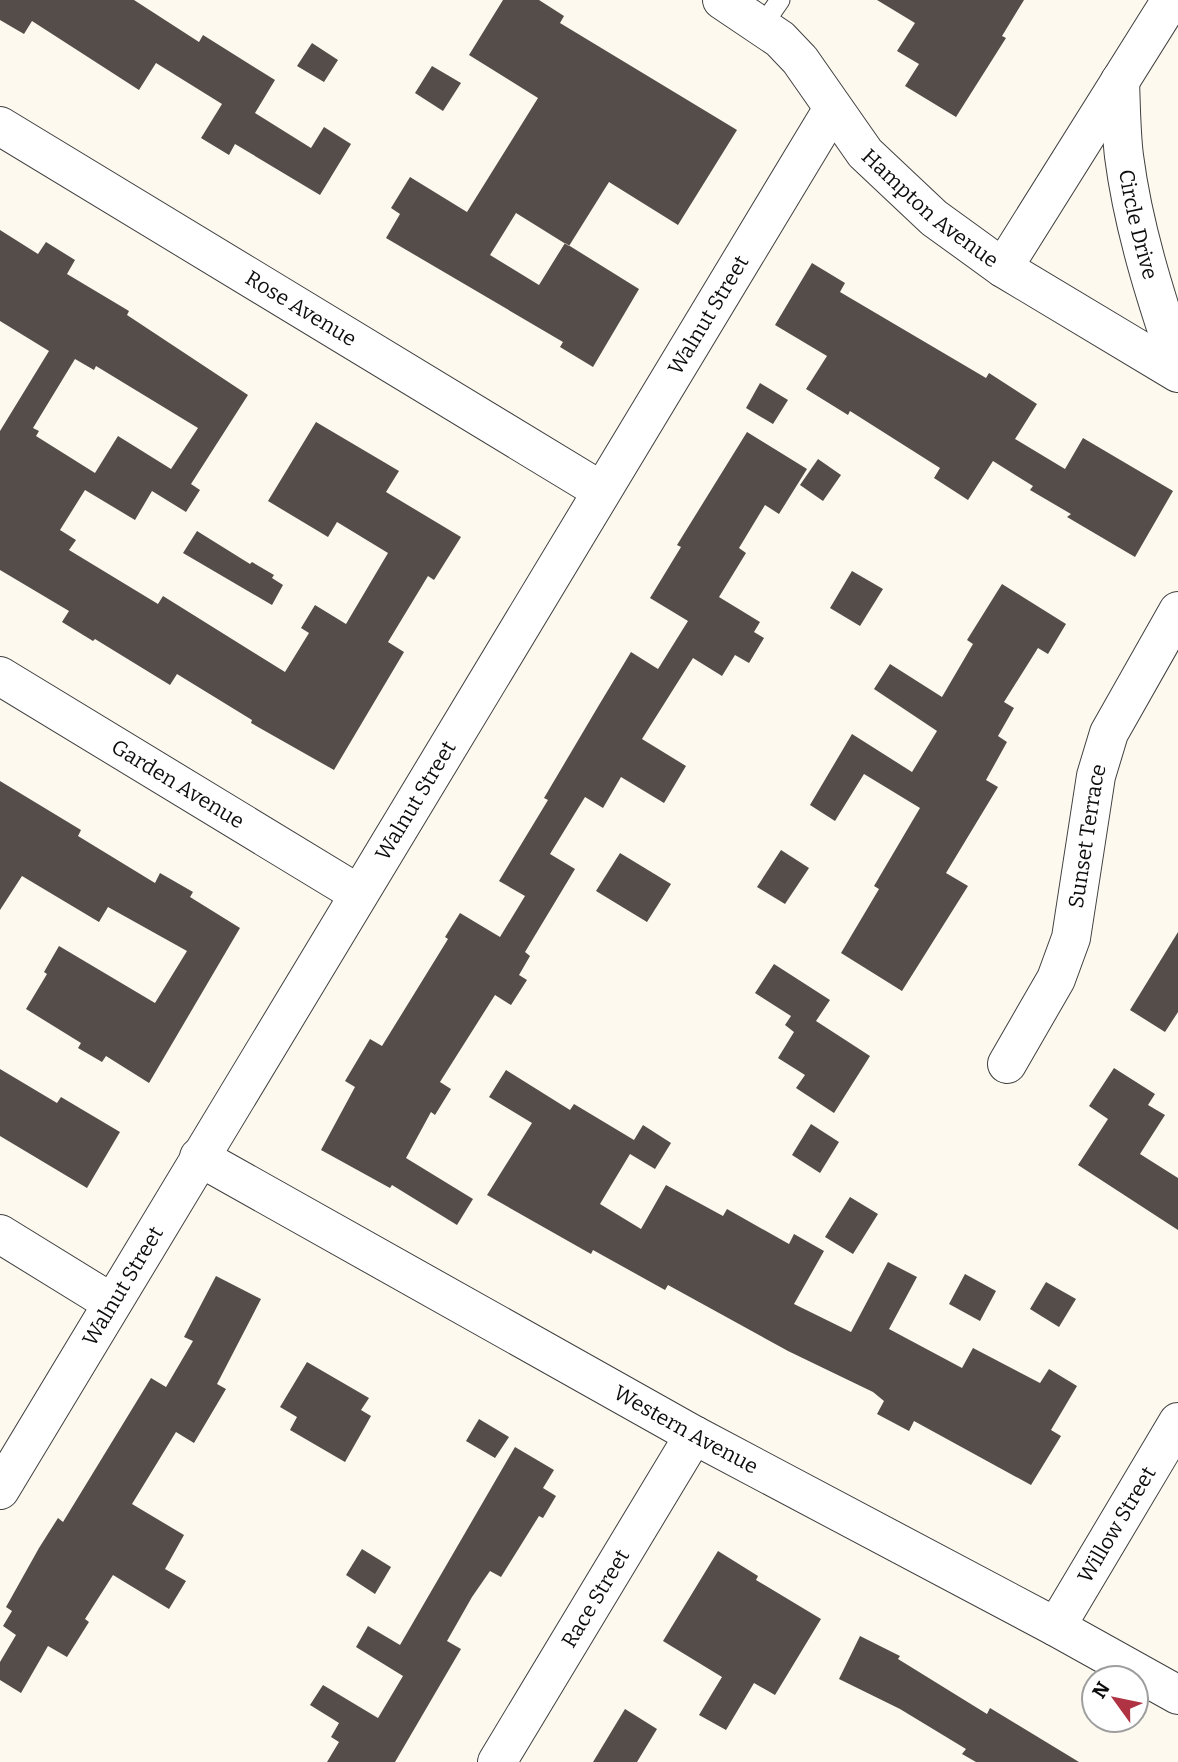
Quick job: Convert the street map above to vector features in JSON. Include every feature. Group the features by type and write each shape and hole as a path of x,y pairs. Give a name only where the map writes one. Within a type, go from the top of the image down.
{"street":[{"name":"Hampton Avenue","path":"722,0 771,13 832,110 865,153 934,218 1003,268 1178,373"},
{"path":"1003,268 1171,0"},
{"name":"Circle Drive","path":"1120,81 1124,154 1130,193 1155,294 1178,363"},
{"name":"Walnut Street","path":"0,1490 357,893 832,110"},
{"name":"Rose Avenue","path":"0,126 600,491"},
{"name":"Sunset Terrace","path":"1007,1064 1056,979 1071,938 1096,776 1110,733 1178,611"},
{"name":"Garden Avenue","path":"0,676 357,893"},
{"name":"Western Avenue","path":"199,1157 694,1435 1056,1627 1178,1695"},
{"path":"0,1234 112,1303"},
{"name":"Willow Street","path":"1056,1627 1178,1422"},
{"name":"Race Street","path":"498,1762 694,1435"}],"building":[{"path":"0,0 134,0 199,42 203,35 275,80 255,113 311,148 324,127 351,144 320,195 235,144 229,155 201,138 222,104 156,63 139,90 32,21 24,34 0,20"},
{"path":"503,0 539,0 564,16 560,23 737,130 678,225 609,182 569,246 639,289 593,367 560,347 563,342 386,238 400,214 391,208 410,177 467,212 538,98 469,55","holes":["516,213 565,243 539,285 490,255"]},
{"path":"877,0 1024,0 1002,36 1006,38 956,117 905,86 919,64 897,51 915,23"},
{"path":"312,43 338,60 324,82 297,66"},
{"path":"432,66 461,83 443,111 415,93"},
{"path":"0,230 38,254 46,242 75,260 67,274 129,311 127,315 248,395 191,484 200,490 186,512 152,491 135,520 85,490 60,530 76,540 69,550 158,604 163,596 285,672 309,633 301,628 315,605 346,624 388,553 337,522 328,537 268,501 316,422 399,471 386,492 461,537 434,580 428,576 388,642 404,652 334,770 251,723 252,720 177,674 170,685 95,639 93,641 62,622 69,611 0,570 0,431 49,351 0,321","holes":["75,359 94,370 96,366 198,428 171,469 118,436 95,473 36,436 39,431 33,428"]},
{"path":"812,263 845,283 840,292 986,378 989,373 1037,404 1015,439 1065,469 1083,438 1173,491 1135,557 1067,517 1071,514 1030,490 1033,486 993,461 968,500 934,478 940,468 850,411 848,415 806,389 827,356 775,325"},
{"path":"760,383 788,400 773,424 746,408"},
{"path":"747,432 807,469 779,514 765,505 739,548 746,553 719,597 760,622 754,632 764,638 749,663 735,655 722,676 693,658 642,739 686,766 664,803 621,777 603,808 585,797 550,854 575,869 525,952 530,956 519,975 527,980 511,1005 495,995 440,1082 451,1089 435,1115 431,1112 406,1158 473,1199 457,1225 392,1185 390,1188 321,1150 355,1087 345,1081 370,1039 382,1046 448,939 445,937 460,913 500,937 525,896 499,881 548,800 544,798 599,705 631,652 658,669 688,621 650,598 681,547 677,545"},
{"path":"818,459 841,475 823,501 800,485"},
{"path":"197,531 250,564 252,562 274,575 272,578 283,585 272,605 183,553"},
{"path":"852,571 883,589 860,626 830,608"},
{"path":"1002,584 1066,624 1048,654 1038,648 1004,702 1014,708 998,736 1007,742 986,780 998,787 946,873 968,886 902,991 841,953 879,889 874,886 920,808 864,774 835,821 810,805 852,734 912,772 937,731 874,689 890,664 942,697 973,644 967,640"},
{"path":"0,781 81,830 78,836 155,883 160,873 193,892 190,897 240,928 149,1083 106,1056 102,1062 78,1048 81,1043 26,1009 47,974 44,972 59,946 155,1003 187,951 108,907 99,922 22,876 0,910"},
{"path":"781,850 809,868 785,904 757,887"},
{"path":"620,853 671,884 647,922 596,891"},
{"path":"1178,932 1178,1012 1165,1032 1130,1010"},
{"path":"774,964 830,1000 816,1021 870,1056 834,1113 796,1088 805,1075 778,1058 794,1032 785,1025 791,1016 755,993"},
{"path":"1114,1068 1155,1094 1148,1105 1165,1115 1140,1154 1178,1178 1178,1230 1078,1165 1108,1119 1089,1106"},
{"path":"0,1069 57,1103 61,1097 120,1132 87,1188 0,1136"},
{"path":"506,1070 570,1110 574,1104 634,1140 643,1125 671,1143 655,1169 630,1154 600,1204 641,1229 666,1185 723,1216 727,1209 789,1244 794,1234 824,1251 794,1304 851,1332 888,1262 917,1277 889,1329 962,1368 973,1348 1040,1383 1049,1369 1077,1386 1051,1430 1061,1436 1031,1485 914,1421 909,1431 877,1414 884,1401 873,1392 788,1351 668,1285 665,1290 593,1250 591,1254 487,1195 532,1123 489,1097"},
{"path":"811,1124 839,1142 820,1173 792,1155"},
{"path":"850,1197 878,1214 853,1254 825,1237"},
{"path":"965,1274 996,1291 980,1321 949,1304"},
{"path":"216,1276 261,1299 217,1384 226,1389 194,1443 176,1432 132,1504 184,1535 165,1569 186,1581 169,1609 113,1575 85,1619 89,1622 67,1657 48,1646 21,1693 0,1680 0,1662 16,1635 3,1626 12,1611 6,1607 39,1548 58,1518 63,1522 151,1378 166,1387 193,1341 184,1337"},
{"path":"1046,1282 1076,1299 1059,1327 1030,1309"},
{"path":"307,1362 369,1398 361,1410 371,1416 345,1462 290,1430 297,1417 280,1407"},
{"path":"479,1419 509,1437 495,1458 466,1441"},
{"path":"515,1447 554,1470 543,1488 556,1496 543,1518 539,1516 501,1577 490,1571 472,1597 447,1641 461,1649 395,1762 327,1762 339,1742 331,1737 339,1723 310,1705 323,1685 378,1718 403,1676 356,1647 368,1626 400,1645"},
{"path":"362,1549 391,1567 375,1594 346,1575"},
{"path":"718,1551 758,1576 756,1580 821,1619 775,1695 754,1683 726,1730 699,1715 722,1677 663,1641"},
{"path":"860,1636 900,1656 898,1659 987,1714 990,1708 1079,1762 976,1762 962,1754 966,1749 900,1709 839,1679"},
{"path":"625,1709 657,1729 637,1762 593,1762"}]}
